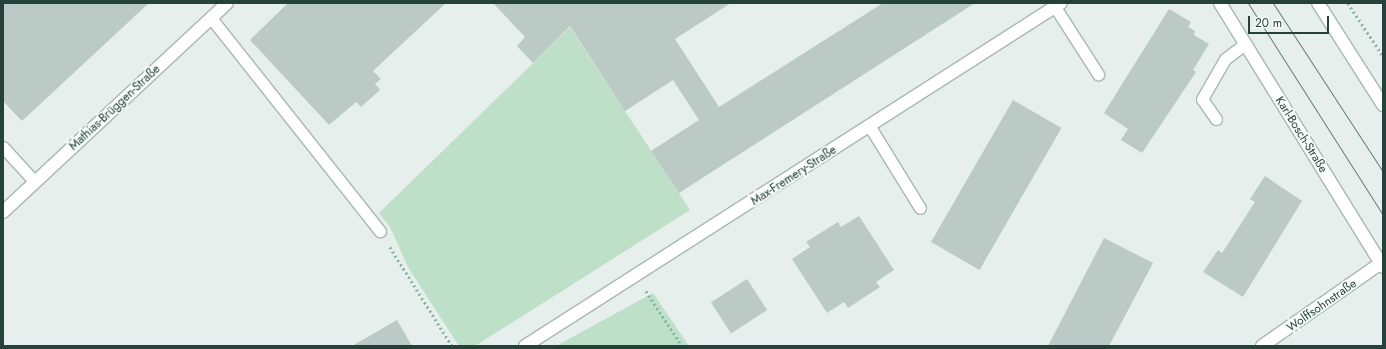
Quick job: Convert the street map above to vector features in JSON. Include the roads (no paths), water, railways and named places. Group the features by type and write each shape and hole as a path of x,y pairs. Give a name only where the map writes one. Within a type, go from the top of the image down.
{"street":[{"name":"Mathias-Brüggen-Straße","path":"3,212 227,3"},
{"name":"Karl-Bosch-Straße","path":"1220,3 1382,265"},
{"path":"1318,3 1383,105"},
{"name":"Max-Fremery-Straße","path":"525,346 870,127 1058,5"},
{"name":"Wolffsohnstraße","path":"1262,346 1382,265"}],"lane":[{"path":"1058,5 1098,74"},
{"path":"211,18 380,231"},
{"path":"1216,119 1202,99 1225,59 1245,44"},
{"path":"870,127 920,208"},
{"path":"3,147 35,182"}],"tram line":[{"path":"1248,3 1383,215"},
{"path":"1273,3 1383,172"}]}
